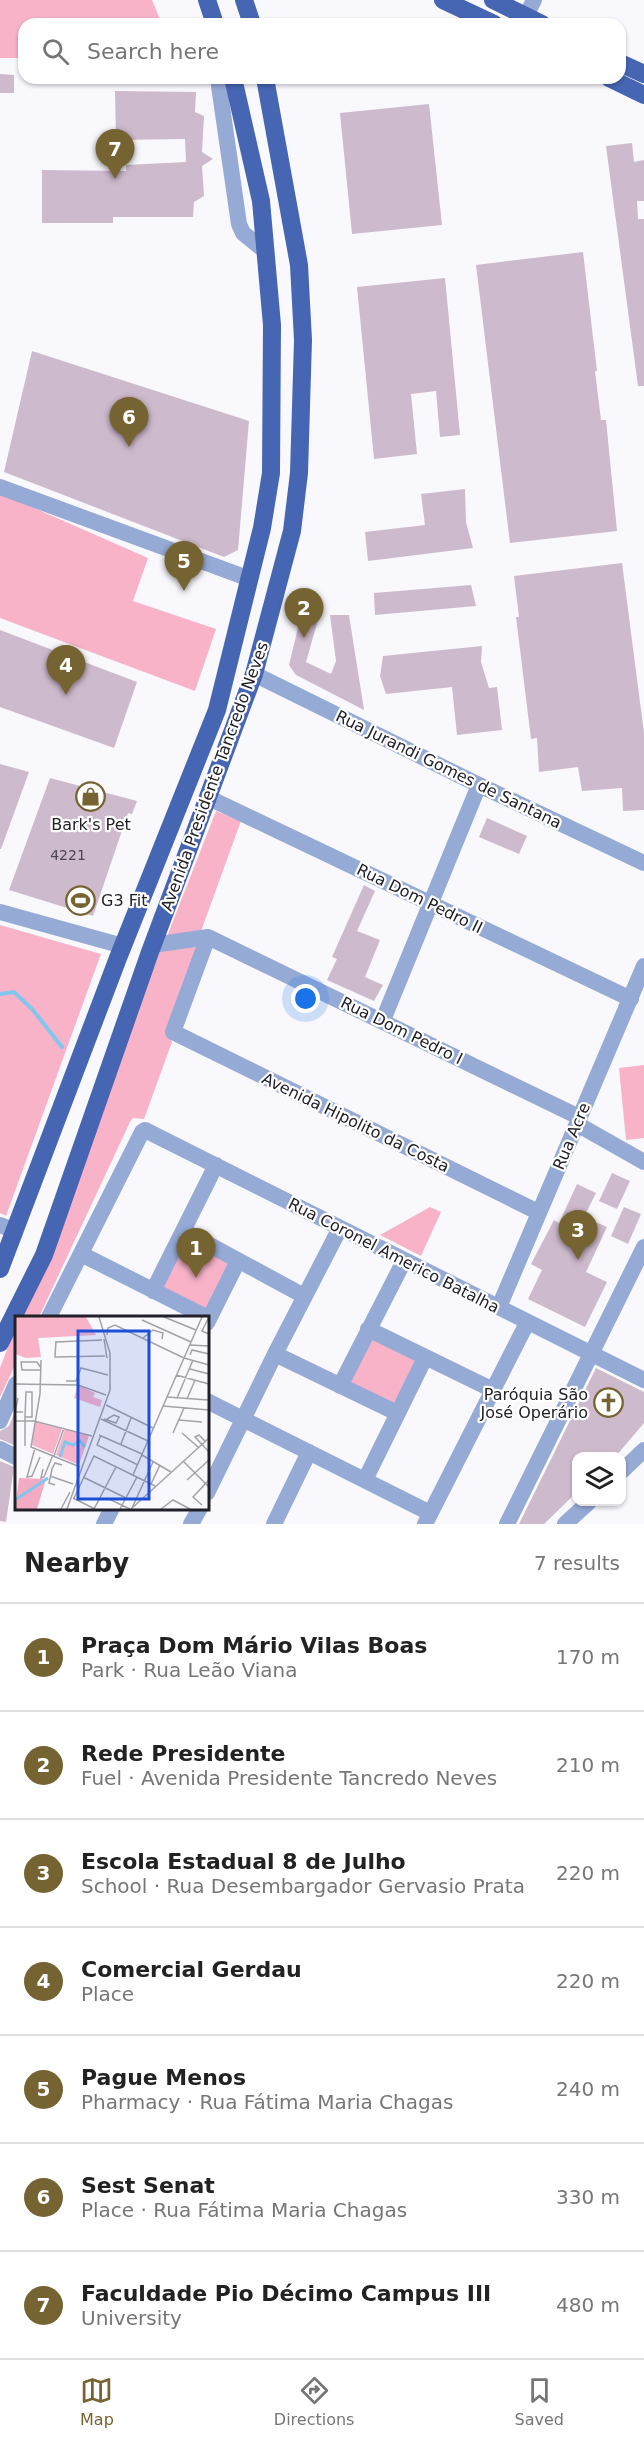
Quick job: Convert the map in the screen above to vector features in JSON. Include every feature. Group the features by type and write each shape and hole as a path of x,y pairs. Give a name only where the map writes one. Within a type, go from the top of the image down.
{"main road":[{"path":"207,0 213,18"},
{"path":"244,0 250,18"},
{"path":"256,0 257,18"},
{"path":"443,0 481,18"},
{"path":"493,0 534,14"},
{"path":"626,66 644,74"},
{"name":"Avenida Presidente Tancredo Neves","path":"0,1269 8,1228 217,710 250,579 271,473 273,362 261,201 234,84"},
{"name":"Avenida Presidente Tancredo Neves","path":"0,1343 44,1255 155,941 254,674 292,531 299,473 303,340 299,265 266,84"},
{"path":"621,84 644,95"},
{"path":"120,952 155,941"}],"street":[{"path":"220,84 239,224 243,233 265,251"},
{"path":"0,487 250,579"},
{"name":"Rua Jurandi Gomes de Santana","path":"254,674 644,863"},
{"path":"383,1020 479,785"},
{"name":"Rua Dom Pedro II","path":"209,798 631,999"},
{"path":"0,912 120,952"},
{"path":"155,941 208,937"},
{"name":"Rua Dom Pedro I","path":"208,937 383,1020 578,1120 644,1162"},
{"name":"Avenida Hipolito da Costa","path":"208,937 173,1032 538,1212"},
{"name":"Rua Acre","path":"499,1306 644,966"},
{"name":"Rua Coronel Americo Batalha","path":"81,1254 144,1130 644,1380"},
{"path":"153,1291 216,1165"},
{"path":"208,1487 340,1228"},
{"path":"183,1232 304,1296"},
{"path":"507,1524 644,1247"},
{"path":"50,1316 81,1254 201,1316"},
{"path":"208,1317 238,1261"},
{"path":"340,1386 404,1261"},
{"path":"208,1402 365,1480 428,1519 527,1323"},
{"path":"368,1329 493,1390"},
{"path":"275,1354 398,1413"},
{"path":"365,1480 425,1358"},
{"path":"0,1421 15,1386"},
{"path":"0,1449 15,1456"},
{"path":"626,1466 644,1450"},
{"path":"281,1522 309,1452"},
{"path":"565,1524 585,1506"},
{"path":"104,1524 112,1509"},
{"path":"192,1524 200,1509"}],"shaded area":[{"path":"0,0 152,0 160,18 18,18 18,58 0,58"},
{"path":"0,493 148,558 133,601 216,629 195,691 0,618"},
{"path":"216,811 241,821 200,934 166,939"},
{"path":"0,925 101,954 6,1216 0,1213"},
{"path":"199,941 168,1034 172,1042 144,1119 133,1118 130,1122 39,1316 20,1316 161,948"},
{"path":"644,1065 644,1138 626,1140 619,1068"},
{"path":"430,1207 441,1212 421,1256 380,1235"},
{"path":"185,1239 234,1264 207,1316 158,1292"},
{"path":"15,1328 15,1365 0,1397 0,1368"},
{"path":"369,1334 419,1357 396,1404 348,1382"}],"building":[{"path":"0,74 14,75 14,93 0,93"},
{"path":"115,91 196,92 195,112 204,116 202,152 213,159 202,166 204,196 194,202 193,217 113,217 113,223 42,223 42,170 126,171 126,165 186,162 185,139 116,140"},
{"path":"429,104 442,225 352,234 340,113"},
{"path":"632,143 634,162 644,160 644,201 637,201 638,219 644,219 644,386 638,386 606,146"},
{"path":"583,252 601,420 606,420 617,531 510,543 476,265"},
{"path":"445,278 460,435 440,437 436,391 411,394 417,454 374,459 357,287"},
{"path":"32,351 249,421 238,550 224,557 4,472"},
{"path":"465,489 466,522 473,548 368,561 365,532 425,525 421,494"},
{"path":"622,563 644,733 644,810 623,811 622,788 582,791 578,767 539,772 537,738 531,739 516,617 519,617 514,576"},
{"path":"471,585 476,606 375,615 374,593"},
{"path":"319,602 320,613 306,662 331,674 336,661 330,615 349,615 364,710 296,675 289,665 304,603"},
{"path":"0,630 137,682 114,748 0,707"},
{"path":"482,646 481,662 489,688 497,687 502,730 457,735 452,687 386,694 380,676 383,656"},
{"path":"0,764 29,772 1,849 0,849"},
{"path":"50,778 137,801 132,814 128,813 93,916 9,890"},
{"path":"487,818 527,836 519,854 479,837"},
{"path":"364,885 375,891 357,931 380,940 365,977 383,985 374,1001 327,980 337,959 332,957"},
{"path":"612,1173 630,1181 617,1209 599,1201"},
{"path":"577,1184 596,1193 584,1217 607,1227 586,1272 607,1282 585,1327 528,1299 542,1270 531,1264 554,1220 559,1223"},
{"path":"624,1207 641,1214 628,1244 611,1236"},
{"path":"596,1368 644,1392 644,1423 619,1452 572,1452 572,1497 544,1524 519,1524"},
{"path":"15,1411 15,1446 0,1439 0,1431 9,1426"},
{"path":"0,1461 14,1467 6,1522 0,1521"}],"waterway":[{"path":"0,994 14,992 32,1009 62,1047"}],"place":[{"name":"Faculdade Pio Décimo Campus III","path":"115,179"},
{"name":"Sest Senat","path":"129,447"},
{"name":"Pague Menos","path":"184,591"},
{"name":"Rede Presidente","path":"304,638"},
{"name":"Comercial Gerdau","path":"66,695"},
{"name":"Bark's Pet","path":"91,796"},
{"name":"G3 Fit","path":"80,900"},
{"name":"Escola Estadual 8 de Julho","path":"578,1260"},
{"name":"Praça Dom Mário Vilas Boas","path":"196,1278"},
{"name":"Paróquia São José Operário","path":"609,1403"}]}
